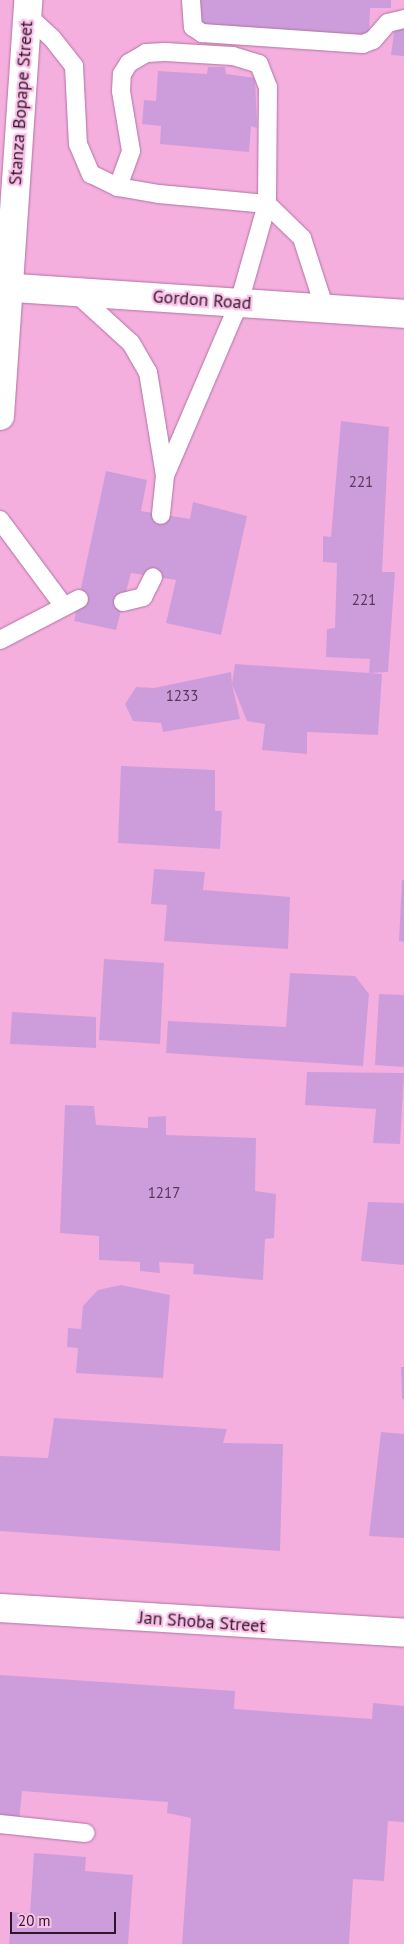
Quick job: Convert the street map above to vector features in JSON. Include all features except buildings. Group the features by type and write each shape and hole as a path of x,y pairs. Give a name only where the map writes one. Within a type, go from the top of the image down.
{"main road":[{"name":"Stanza Bopape Street","path":"0,416 4,287 28,8"},
{"name":"Gordon Road","path":"4,287 404,314"},
{"name":"Jan Shoba Street","path":"0,1608 404,1633"}],"lane":[{"path":"191,0 193,27 202,33 363,44 373,40 388,23 404,19"},
{"path":"28,8 74,66 78,144 84,164 91,174 118,187 267,204 302,238 325,308"},
{"path":"118,187 131,151 121,91 122,74 129,63 146,53 234,56 259,64 265,72 267,204 238,303 165,476"},
{"path":"75,292 112,323 140,356 152,392 165,476 161,515"},
{"path":"0,520 71,602 0,640"},
{"path":"123,602 143,597 153,577"},
{"path":"0,1824 86,1833"}]}
